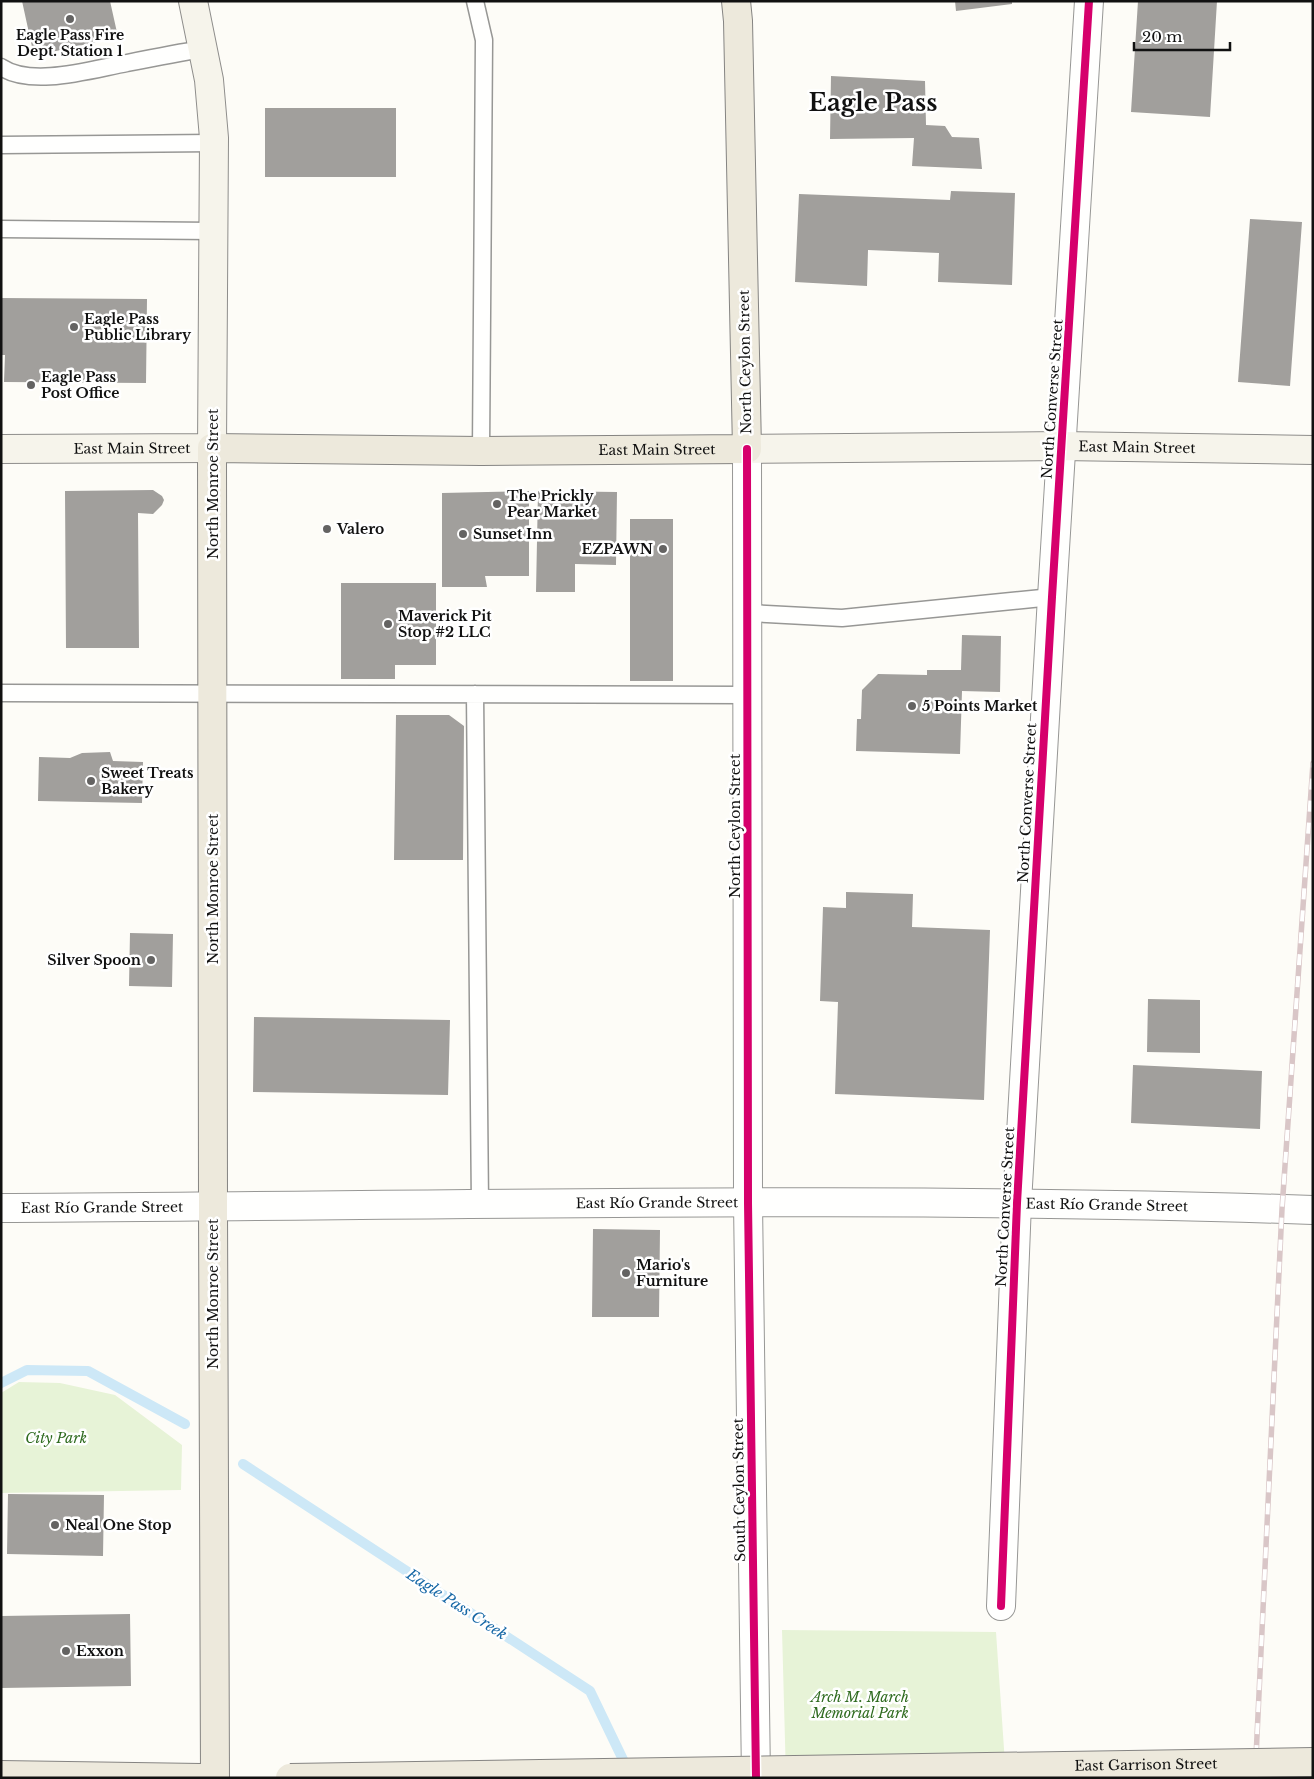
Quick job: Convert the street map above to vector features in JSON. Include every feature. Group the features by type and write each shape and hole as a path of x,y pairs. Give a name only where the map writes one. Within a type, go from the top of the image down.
{"main road":[{"name":"North Monroe Street","path":"193,1 209,80 214,143 212,448 216,1778"},
{"name":"North Ceylon Street","path":"736,1 738,20 747,448"},
{"name":"East Main Street","path":"1,449 212,448 481,451 1061,446 1313,450"},
{"name":"East Garrison Street","path":"290,1778 1313,1762"},
{"path":"1,1775 201,1778"}],"street":[{"name":"North Converse Street","path":"1000,1606 1016,1203 1089,1"},
{"name":"North Ceylon Street","path":"747,448 748,1203"},
{"name":"South Ceylon Street","path":"748,1203 756,1778"},
{"name":"East Río Grande Street","path":"1,1208 1016,1203 1313,1210"}],"lane":[{"path":"475,1 484,40 481,451"},
{"path":"1,67 25,75 70,74 203,49"},
{"path":"1,145 214,143"},
{"path":"1,229 214,232"},
{"path":"748,613 842,618 1052,597"},
{"path":"1,693 747,695"},
{"path":"475,694 480,1205"}],"green space":[{"name":"City Park","path":"19,1382 60,1383 115,1395 182,1445 181,1490 1,1493 1,1393"},
{"name":"Arch M. March Memorial Park","path":"782,1630 996,1632 1006,1778 786,1778"}],"building":[{"name":"Eagle Pass Fire Dept. Station 1","path":"22,1 110,1 118,37 34,56"},
{"path":"955,1 1012,1 1012,4 956,11"},
{"path":"1138,1 1217,1 1210,117 1131,112"},
{"path":"831,76 925,81 926,125 945,126 952,137 979,138 982,169 912,166 914,138 830,139"},
{"path":"265,108 396,108 396,177 265,177"},
{"path":"951,191 1015,193 1012,285 938,282 939,253 868,250 867,286 795,282 799,194 950,200"},
{"path":"1250,219 1302,222 1290,386 1238,382"},
{"name":"Eagle Pass Public Library","path":"1,298 147,299 146,383 4,382 5,355 1,355"},
{"path":"153,490 162,496 164,500 162,505 153,514 138,513 139,648 66,648 65,491"},
{"path":"529,491 529,576 485,576 487,587 442,587 442,493"},
{"path":"538,491 617,492 616,565 575,564 575,592 536,592"},
{"path":"630,519 673,519 673,681 630,681"},
{"name":"Maverick Pit Stop #2 LLC","path":"341,583 436,583 436,665 395,665 395,679 341,679"},
{"name":"5 Points Market","path":"962,635 1001,636 1000,692 962,691 960,754 856,751 857,719 861,719 862,690 878,674 927,675 927,670 961,670"},
{"path":"396,715 449,715 464,726 463,860 394,860"},
{"name":"Sweet Treats Bakery","path":"110,752 113,761 143,762 142,803 38,801 39,757 70,758 82,753"},
{"path":"846,892 913,894 912,927 990,930 984,1100 835,1094 838,1002 820,1001 823,907 846,908"},
{"name":"Silver Spoon","path":"130,933 173,934 172,987 129,986"},
{"path":"1148,999 1200,1000 1200,1053 1147,1052"},
{"path":"254,1017 450,1020 448,1095 253,1092"},
{"path":"1133,1065 1262,1071 1260,1129 1131,1123"},
{"name":"Mario's Furniture","path":"593,1229 660,1230 659,1317 592,1317"},
{"name":"Neal One Stop","path":"8,1494 104,1495 103,1556 7,1554"},
{"name":"Exxon","path":"130,1614 131,1686 1,1688 1,1616"}],"waterway":[{"name":"Eagle Pass Creek","path":"1,1383 27,1370 88,1371 185,1424"},
{"name":"Eagle Pass Creek","path":"243,1464 590,1691 628,1770"}],"railway":[{"path":"1255,1778 1282,1209 1313,763"}],"cycle path":[{"path":"1001,1606 1017,1203 1089,1"},
{"path":"747,449 748,1203 756,1778"}],"place":[{"name":"Eagle Pass Fire Dept. Station 1","path":"70,19"},
{"name":"Eagle Pass Public Library","path":"74,327"},
{"name":"Eagle Pass Post Office","path":"31,385"},
{"name":"The Prickly Pear Market","path":"497,504"},
{"name":"Valero","path":"327,529"},
{"name":"Sunset Inn","path":"463,534"},
{"name":"EZPAWN","path":"663,549"},
{"name":"Maverick Pit Stop #2 LLC","path":"388,624"},
{"name":"5 Points Market","path":"912,706"},
{"name":"Sweet Treats Bakery","path":"91,781"},
{"name":"Silver Spoon","path":"151,960"},
{"name":"Mario's Furniture","path":"626,1273"},
{"name":"Neal One Stop","path":"55,1525"},
{"name":"Exxon","path":"66,1651"}],"district":[{"name":"Eagle Pass","path":"873,102"}]}
